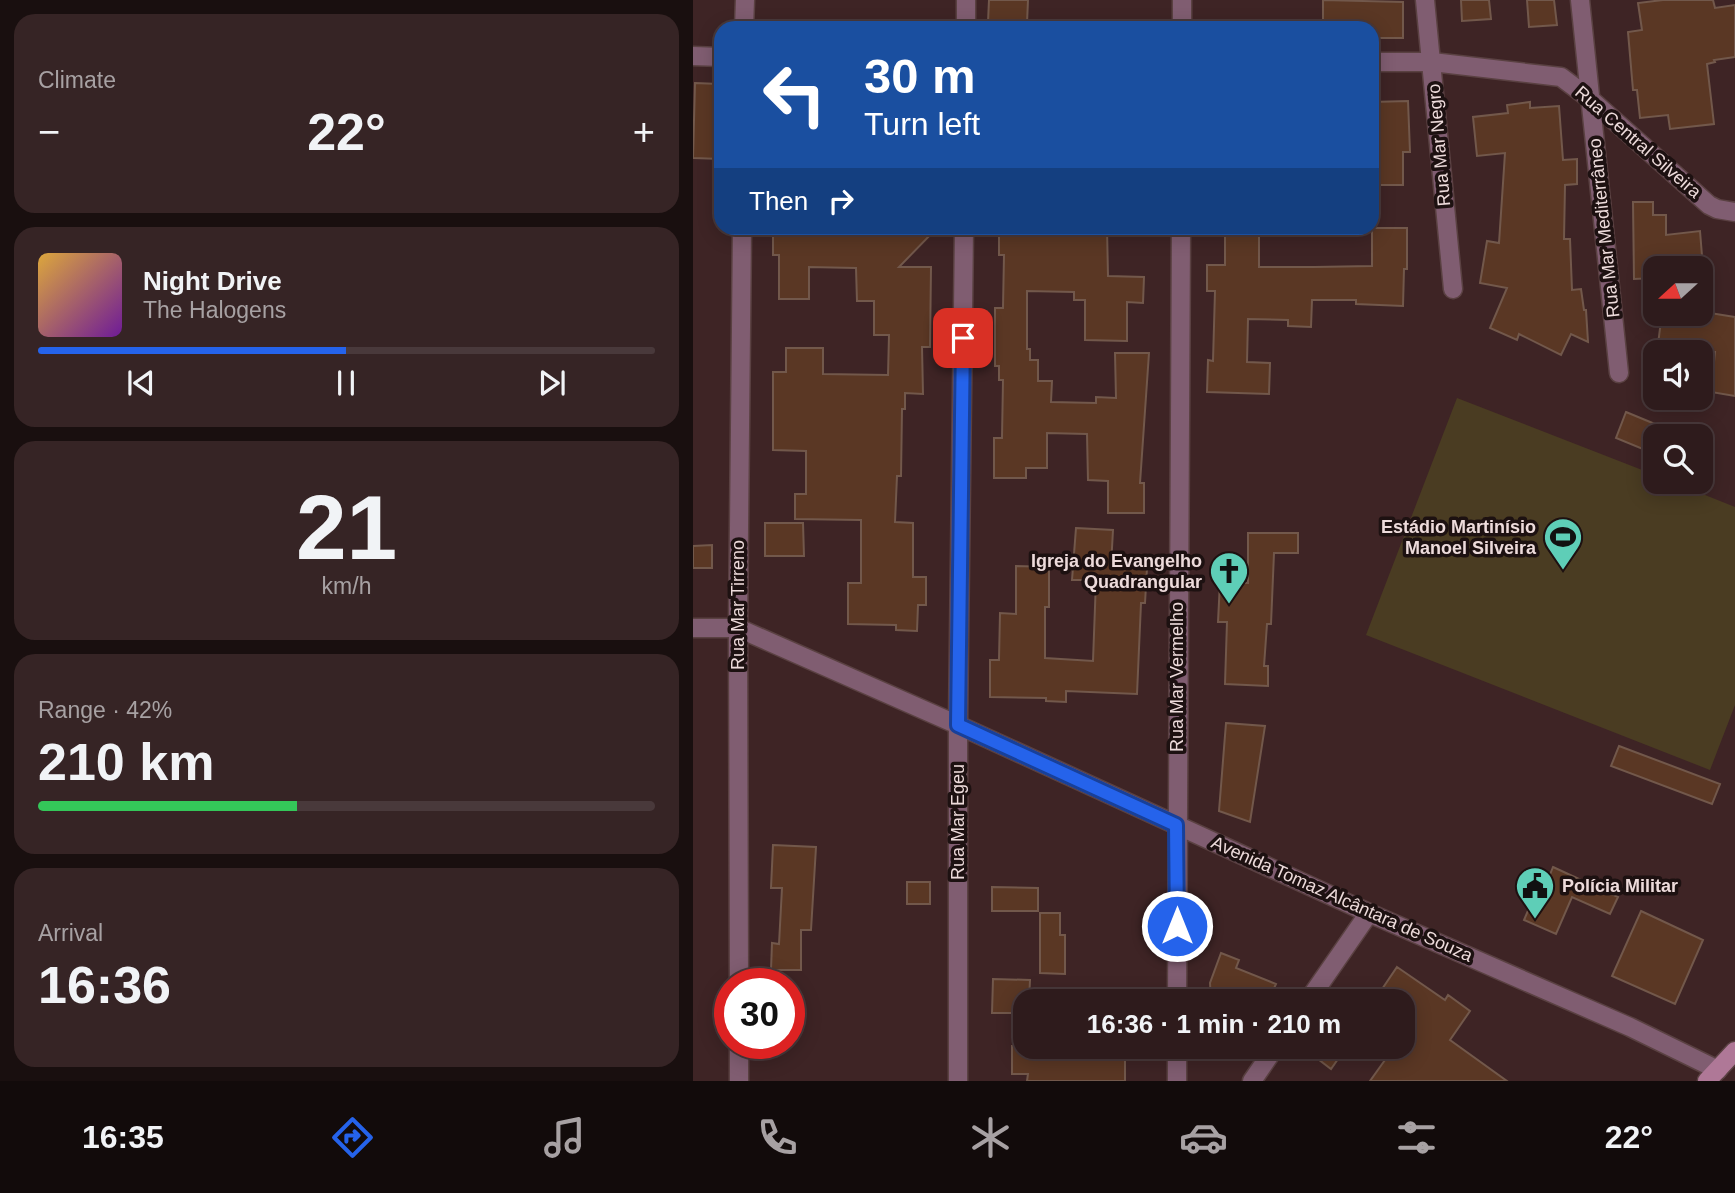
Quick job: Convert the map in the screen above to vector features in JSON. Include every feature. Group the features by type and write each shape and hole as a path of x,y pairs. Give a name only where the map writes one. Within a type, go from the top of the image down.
{"main road":[{"path":"1712,1075 1735,1051"}],"street":[{"path":"744,21 745,0"},
{"path":"966,0 966,21"},
{"path":"1182,0 1182,21"},
{"name":"Rua Mar Negro","path":"1425,0 1453,289"},
{"name":"Rua Mar Mediterrâneo","path":"1580,0 1619,373"},
{"path":"693,56 714,57"},
{"name":"Rua Central Silveira","path":"1379,62 1432,62 1555,75 1589,98 1709,205 1735,212"},
{"name":"Rua Mar Tirreno","path":"739,968 738,628 742,235"},
{"name":"Rua Mar Egeu","path":"958,1081 958,725 964,235"},
{"name":"Rua Mar Vermelho","path":"1177,989 1181,235"},
{"name":"Avenida Tomaz Alcântara de Souza","path":"693,628 738,628 1630,1027 1712,1075"},
{"path":"1316,989 1369,912"},
{"path":"739,1059 739,1081"},
{"path":"1177,1059 1177,1081"},
{"path":"1252,1081 1267,1059"}],"shaded area":[{"name":"Estádio Martinísio Manoel Silveira","path":"1457,398 1643,470 1643,494 1702,494 1735,507 1735,705 1710,770 1366,635"}],"building":[{"path":"989,0 1028,0 1027,21 988,21"},
{"path":"1323,0 1403,2 1403,38 1379,38 1379,21 1323,21"},
{"path":"1461,0 1489,0 1491,19 1462,21"},
{"path":"1527,0 1554,0 1557,25 1529,27"},
{"path":"1713,0 1715,8 1735,5 1735,57 1714,60 1715,62 1707,64 1714,124 1670,129 1668,115 1640,118 1637,90 1633,90 1628,32 1642,30 1638,3"},
{"path":"695,83 714,84 714,159 693,158"},
{"path":"1408,101 1410,152 1403,152 1403,185 1379,185 1379,102"},
{"path":"1530,102 1530,108 1559,106 1563,160 1577,159 1577,184 1565,185 1564,239 1570,239 1572,290 1581,289 1586,310 1588,342 1571,334 1561,355 1519,334 1517,340 1490,328 1507,288 1480,283 1487,241 1499,243 1505,153 1477,156 1473,117 1508,113 1507,105"},
{"path":"1633,202 1653,202 1653,215 1666,215 1666,235 1700,231 1702,256 1643,256 1643,279 1634,279"},
{"path":"1379,228 1407,228 1403,306 1356,304 1356,300 1312,300 1311,327 1288,326 1288,320 1248,319 1247,362 1270,363 1269,394 1207,392 1208,360 1213,361 1215,291 1207,291 1207,265 1225,265 1225,235 1259,235 1259,267 1372,266 1372,235 1379,235"},
{"path":"773,235 930,235 899,267 931,267 930,347 922,347 923,394 905,393 905,409 902,409 901,476 897,476 895,522 913,523 913,577 926,577 926,605 918,605 917,631 896,630 896,625 848,624 848,583 861,583 861,520 795,519 795,494 806,494 806,451 773,450 773,372 786,372 786,348 823,348 823,374 888,375 889,335 874,335 874,301 857,301 856,268 809,267 809,299 779,299 779,255 773,255"},
{"path":"999,235 1107,235 1108,276 1144,277 1143,303 1127,302 1127,341 1085,340 1085,300 1074,300 1074,292 1027,291 1027,349 1030,349 1030,360 1038,360 1038,381 1052,381 1051,402 1096,403 1096,397 1116,398 1115,353 1149,353 1140,483 1144,483 1144,513 1108,513 1108,481 1088,480 1087,434 1047,433 1047,468 1026,468 1026,478 994,478 994,438 1002,438 1003,380 999,380 999,366 995,366 995,308 1003,308 1004,255 999,255"},
{"path":"1713,313 1735,317 1735,396 1713,392 1713,340 1659,340 1660,326 1713,326"},
{"path":"1626,412 1655,424 1643,424 1643,449 1616,438"},
{"path":"765,523 803,523 804,556 765,556"},
{"path":"1076,528 1113,530 1111,566 1147,568 1145,603 1141,603 1137,694 1066,691 1066,702 1046,701 1046,698 990,697 990,660 999,660 1000,613 1016,614 1016,566 1049,567 1049,607 1045,607 1045,658 1093,661 1096,580 1072,580"},
{"path":"1248,533 1298,533 1298,553 1274,553 1271,624 1267,624 1264,666 1268,666 1268,686 1225,684 1227,622 1218,622 1220,582 1248,583"},
{"path":"712,545 712,568 693,568 693,546"},
{"path":"1226,723 1265,726 1250,822 1219,811"},
{"path":"1619,746 1720,784 1712,804 1611,766"},
{"path":"773,845 816,847 811,930 801,930 801,968 771,968 772,943 779,944 782,888 771,888"},
{"path":"1553,867 1618,897 1610,914 1572,897 1556,934 1524,920 1535,894 1541,897"},
{"path":"907,882 930,882 930,904 907,904"},
{"path":"992,887 1038,888 1038,911 992,911"},
{"path":"1641,911 1703,940 1675,1004 1612,976"},
{"path":"1040,913 1060,913 1060,935 1065,935 1065,974 1040,973"},
{"path":"1221,953 1239,960 1236,968 1276,984 1274,989 1210,989"},
{"path":"1397,967 1445,1000 1448,995 1470,1011 1450,1040 1507,1081 1370,1081 1386,1059 1415,1059 1415,989 1382,989"},
{"path":"993,979 1030,980 1030,989 1013,989 1013,1013 992,1013"},
{"path":"1012,1046 1013,1059 1125,1059 1125,1081 1027,1081 1028,1074 1012,1074"},
{"path":"1318,1059 1338,1059 1331,1069"}],"place":[{"name":"Estádio Martinísio Manoel Silveira","path":"1563,571"},
{"name":"Igreja do Evangelho Quadrangular","path":"1229,605"},
{"name":"Polícia Militar","path":"1535,920"}],"route":[{"path":"963,338 958,725 1176,825 1177,926"}]}
